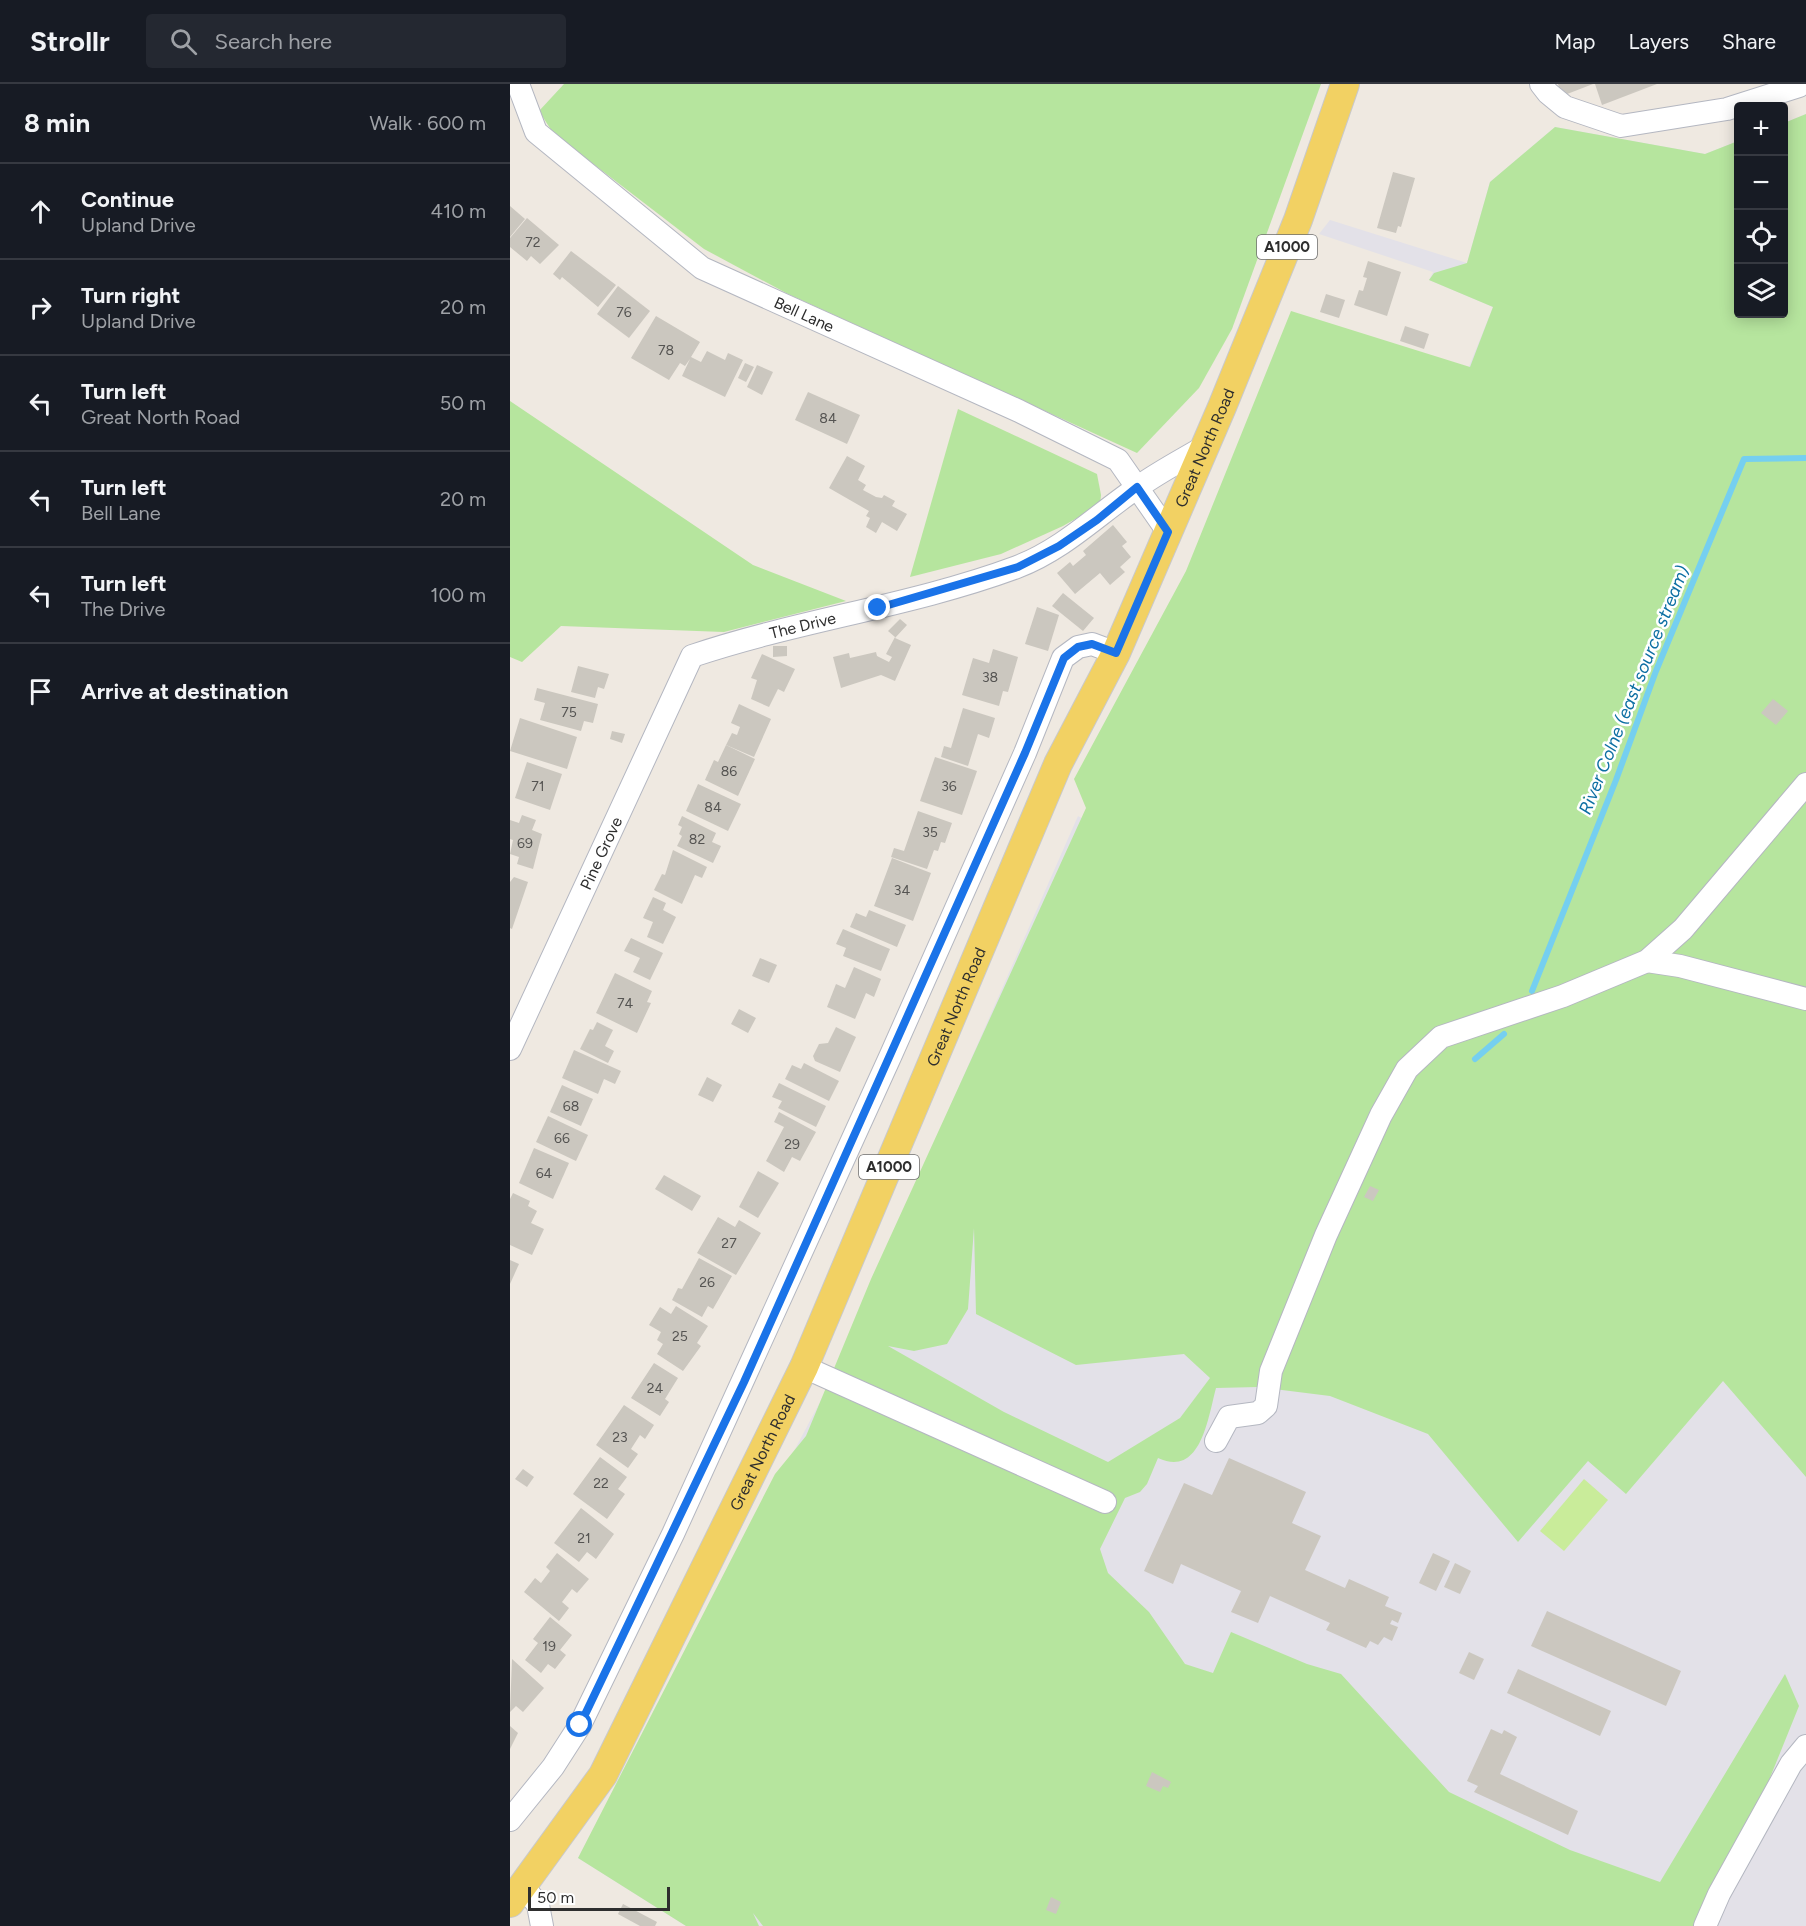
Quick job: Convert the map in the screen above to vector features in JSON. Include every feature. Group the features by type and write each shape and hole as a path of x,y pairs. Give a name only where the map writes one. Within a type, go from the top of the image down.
{"main road":[{"name":"Great North Road","path":"517,1895 603,1775 804,1367 1058,764 1116,653 1204,447 1298,220 1345,84"}],"street":[{"name":"Bell Lane","path":"518,84 536,132 702,268 1029,416 1118,460 1168,532"},
{"path":"1541,84 1564,107 1621,126 1727,109 1799,86"},
{"path":"1137,487 1204,447"},
{"name":"The Drive","path":"692,656 729,644 878,608 1018,567 1059,546 1097,520 1137,487"},
{"path":"510,1820 553,1767 580,1725 673,1534 891,1056 1025,753 1064,658 1078,647 1092,644 1116,653"},
{"name":"Pine Grove","path":"512,1039 692,656"},
{"path":"1216,1441 1229,1417 1258,1413 1266,1406 1271,1371 1326,1235 1381,1115 1407,1069 1442,1037 1563,996 1647,961 1683,929 1806,784"},
{"path":"1647,961 1680,966 1806,999"},
{"path":"804,1367 1105,1502"},
{"path":"1705,1926 1735,1864 1791,1764 1806,1746"},
{"path":"517,1895 538,1905 542,1926"}],"shaded area":[{"path":"1806,114 1806,1926 686,1926 578,1858 820,1402 1078,816 1249,913 1493,307 1429,280 1433,272 1319,234 1330,220 1467,263 1490,182 1555,127 1705,154 1734,143 1734,318 1788,318 1788,121"}],"green space":[{"path":"564,84 1321,84 1232,329 1199,388 1137,453 788,294 704,249 553,133 539,111"},
{"path":"1806,114 1806,1477 1723,1381 1626,1494 1588,1461 1518,1542 1428,1434 1330,1396 1258,1387 1216,1388 1205,1429 1193,1453 1184,1460 1173,1462 1158,1458 1147,1484 1140,1492 1125,1498 1100,1549 1108,1573 1149,1612 1185,1664 1213,1673 1231,1632 1307,1664 1341,1674 1449,1792 1570,1850 1660,1882 1785,1674 1799,1706 1710,1926 763,1926 753,1913 759,1926 686,1926 578,1858 775,1474 806,1436 871,1279 1086,808 1074,779 1186,571 1291,311 1470,367 1493,307 1429,280 1434,273 1467,263 1490,182 1555,127 1705,154 1734,143 1734,318 1788,318 1788,121","holes":["974,1228 976,1314 1076,1365 1184,1354 1210,1378 1180,1418 1108,1462 1004,1412 888,1346 914,1351 947,1344 968,1309"]},
{"path":"510,401 753,565 846,601 724,632 561,626 522,662 510,657"},
{"path":"958,409 1097,474 1101,495 1100,505 1063,526 1001,554 910,577"},
{"path":"1584,1479 1608,1500 1564,1551 1540,1531"}],"building":[{"path":"1558,84 1593,84 1562,96"},
{"path":"1595,84 1657,84 1602,105"},
{"path":"1393,172 1415,178 1401,227 1398,226 1396,233 1377,228"},
{"path":"510,206 525,219 510,237"},
{"path":"527,218 559,245 540,264 531,256 527,261 510,247 510,238"},
{"path":"571,251 616,285 598,307 562,277 560,280 553,274"},
{"path":"1368,261 1401,272 1387,316 1354,305 1359,290 1363,291 1367,278 1363,277"},
{"path":"618,286 650,311 629,338 597,314"},
{"path":"1326,294 1345,300 1339,318 1320,312"},
{"path":"656,316 700,342 691,357 701,362 707,351 725,360 728,353 743,360 725,397 682,376 690,359 685,366 680,363 669,380 631,358"},
{"path":"1405,326 1429,334 1424,349 1400,341"},
{"path":"745,363 754,367 746,382 738,378"},
{"path":"757,365 773,372 762,395 747,387"},
{"path":"808,392 860,415 847,444 795,420"},
{"path":"847,456 865,466 858,480 866,485 863,490 876,497 882,498 884,495 895,501 892,506 907,514 897,531 882,522 876,533 866,527 870,518 866,516 869,511 829,488"},
{"path":"1113,525 1127,542 1122,546 1131,557 1120,567 1125,572 1110,585 1100,573 1075,594 1057,573 1070,562 1073,566 1086,555 1083,551"},
{"path":"1063,593 1094,618 1083,631 1052,606"},
{"path":"1037,607 1059,615 1048,651 1025,644"},
{"path":"900,619 907,625 895,638 911,645 895,681 881,675 841,688 833,657 849,653 850,658 876,652 877,656 889,662 892,657 886,654 895,637 888,631"},
{"path":"773,646 787,646 787,656 773,657"},
{"path":"993,649 1018,657 1008,692 1003,691 999,706 962,695 973,658 989,663"},
{"path":"762,654 795,669 784,692 778,689 769,707 751,699 757,680 751,678"},
{"path":"578,666 609,674 604,689 598,687 595,698 571,692"},
{"path":"537,688 598,704 593,723 584,721 581,731 540,720 545,703 534,700"},
{"path":"1773,699 1788,711 1776,725 1761,713"},
{"path":"739,704 771,719 754,757 726,745 732,733 737,735 740,727 731,723"},
{"path":"963,708 995,718 989,738 978,734 968,766 941,757 944,746 951,748"},
{"path":"520,718 577,737 567,769 510,751"},
{"path":"612,731 625,734 622,743 610,739"},
{"path":"726,745 755,759 738,796 705,780 714,760 718,762"},
{"path":"935,757 977,771 962,815 920,801"},
{"path":"527,762 562,774 550,810 515,798"},
{"path":"698,784 741,804 728,831 686,811"},
{"path":"918,811 952,823 945,843 941,842 938,851 934,850 927,869 891,857 894,848 904,851"},
{"path":"522,815 536,820 532,830 542,834 533,869 517,864 519,857 510,854 513,840 510,839 510,820 519,823"},
{"path":"682,816 716,833 712,842 721,846 713,863 677,846 682,836 679,834 682,827 678,825"},
{"path":"673,850 707,867 702,878 695,875 682,904 654,890 662,874 665,875"},
{"path":"892,858 931,873 913,921 874,906"},
{"path":"514,877 528,882 512,929 510,928 510,882"},
{"path":"653,897 666,903 663,910 676,917 663,944 647,937 653,922 643,918"},
{"path":"869,910 906,925 897,947 850,927 856,913 866,917"},
{"path":"843,929 890,949 881,971 843,956 846,948 836,944"},
{"path":"631,938 663,953 650,980 633,972 640,958 624,951"},
{"path":"760,958 777,965 769,983 752,976"},
{"path":"854,967 881,979 874,997 866,993 855,1019 827,1007 836,984 845,988"},
{"path":"615,973 652,991 647,1002 651,1003 637,1033 596,1013"},
{"path":"739,1009 756,1018 748,1033 731,1024"},
{"path":"597,1022 613,1030 605,1046 614,1051 608,1063 580,1049 590,1029 593,1030"},
{"path":"836,1027 856,1037 840,1072 815,1061 813,1056 819,1044 828,1043"},
{"path":"574,1050 621,1071 615,1084 604,1079 598,1094 562,1078"},
{"path":"804,1063 839,1081 829,1101 785,1079 792,1065 801,1069"},
{"path":"707,1077 722,1085 713,1102 698,1095"},
{"path":"779,1083 826,1106 816,1127 778,1108 782,1101 772,1097"},
{"path":"562,1085 593,1099 581,1126 550,1112"},
{"path":"779,1112 816,1132 800,1161 792,1157 784,1172 766,1161 784,1127 774,1122"},
{"path":"548,1116 588,1135 576,1161 536,1142"},
{"path":"534,1148 569,1163 553,1199 519,1183"},
{"path":"758,1171 779,1183 758,1218 739,1207"},
{"path":"664,1175 701,1196 692,1211 655,1189"},
{"path":"1370,1186 1379,1190 1373,1201 1364,1197"},
{"path":"513,1193 530,1201 528,1206 537,1211 531,1223 544,1229 532,1255 510,1245 510,1199"},
{"path":"718,1217 735,1227 739,1220 761,1233 736,1275 697,1253"},
{"path":"699,1258 732,1276 713,1309 708,1306 702,1317 672,1300 678,1288 682,1289"},
{"path":"510,1260 519,1264 510,1284"},
{"path":"676,1306 708,1326 697,1343 701,1346 683,1371 657,1354 663,1344 657,1340 661,1332 649,1325 660,1307 671,1314"},
{"path":"654,1363 678,1378 665,1399 669,1402 660,1416 631,1398"},
{"path":"624,1405 654,1425 645,1439 640,1435 631,1449 638,1454 628,1468 596,1445"},
{"path":"600,1457 627,1477 618,1489 625,1494 607,1519 573,1494"},
{"path":"1229,1458 1306,1492 1292,1523 1321,1536 1305,1570 1345,1588 1349,1579 1389,1597 1385,1606 1402,1613 1398,1623 1392,1620 1390,1624 1398,1627 1392,1641 1384,1637 1378,1645 1370,1641 1366,1648 1326,1630 1330,1623 1270,1596 1258,1623 1231,1612 1241,1591 1181,1564 1173,1584 1144,1571 1184,1483 1212,1495"},
{"path":"523,1469 534,1477 527,1487 515,1479"},
{"path":"581,1508 614,1534 596,1559 587,1552 579,1562 554,1543"},
{"path":"557,1553 589,1579 577,1593 572,1589 562,1602 569,1608 559,1621 524,1592 535,1578 541,1583 550,1571 546,1567"},
{"path":"1433,1553 1450,1561 1436,1591 1419,1583"},
{"path":"1455,1563 1471,1571 1460,1594 1444,1587"},
{"path":"1547,1611 1681,1671 1666,1706 1531,1646"},
{"path":"550,1617 572,1635 560,1650 566,1655 555,1669 548,1664 541,1673 525,1660 538,1643 533,1639"},
{"path":"1469,1652 1484,1659 1474,1680 1459,1673"},
{"path":"512,1659 544,1688 523,1712 516,1706 510,1712"},
{"path":"1518,1669 1611,1711 1600,1736 1507,1693"},
{"path":"510,1726 518,1733 510,1749"},
{"path":"1491,1729 1502,1734 1504,1730 1517,1737 1500,1774 1578,1811 1568,1835 1474,1792 1478,1786 1467,1781"},
{"path":"1152,1772 1171,1782 1168,1788 1163,1786 1160,1792 1146,1786"},
{"path":"1051,1897 1061,1902 1056,1914 1046,1910"},
{"path":"623,1904 657,1922 655,1926 640,1926 618,1914"}],"waterway":[{"name":"River Colne (east source stream)","path":"1532,991 1616,780 1656,671 1744,459 1806,458"},
{"name":"River Colne (east source stream)","path":"1475,1059 1504,1034"}],"route":[{"path":"580,1725 744,1382 1025,753 1064,658 1078,647 1092,644 1116,653 1168,532 1137,487 1097,520 1059,546 1018,567 878,608"}]}
